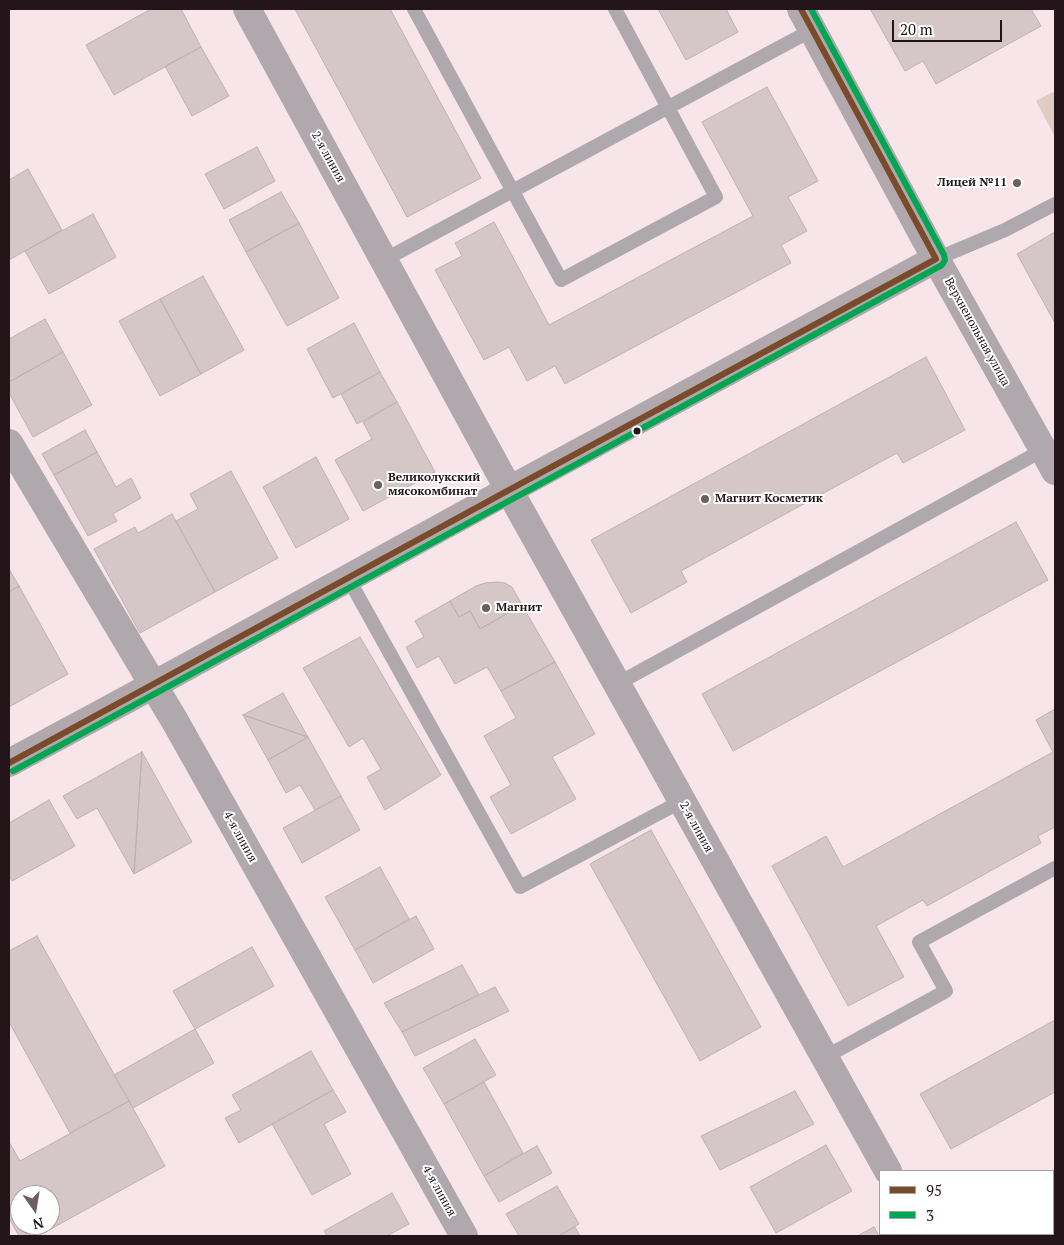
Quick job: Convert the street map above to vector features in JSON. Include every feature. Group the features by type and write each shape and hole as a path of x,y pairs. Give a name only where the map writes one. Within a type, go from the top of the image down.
{"street":[{"name":"2-я линия","path":"247,9 509,490 887,1170"},
{"name":"Верхненольная улица","path":"806,20 936,259 1049,460"},
{"path":"9,763 936,259"},
{"name":"4-я линия","path":"9,443 176,723 464,1236"}],"lane":[{"path":"414,9 561,280 716,196 615,9"},
{"path":"384,260 668,107 806,20"},
{"path":"936,259 1005,230 1055,204"},
{"path":"617,684 1049,460"},
{"path":"348,578 520,887 682,801"},
{"path":"824,1057 946,991 919,942 1055,868"}],"shaded area":[{"path":"1055,91 1055,137 1036,101"}],"building":[{"path":"151,9 181,9 201,47 114,95 86,45"},
{"path":"295,9 390,9 481,178 407,217"},
{"path":"658,9 726,9 738,32 686,60"},
{"path":"870,9 1031,9 1041,26 936,84 923,61 905,71"},
{"path":"201,47 229,96 192,116 165,66"},
{"path":"767,87 818,181 788,197 807,231 781,245 791,263 565,384 555,366 527,381 509,347 484,360 435,270 462,256 455,243 494,222 549,325 753,216 702,122"},
{"path":"257,147 275,181 224,209 205,174"},
{"path":"28,169 62,230 9,260 9,180"},
{"path":"281,192 299,223 246,252 229,220"},
{"path":"93,214 116,257 49,294 25,251"},
{"path":"299,223 339,298 287,326 246,252"},
{"path":"1055,232 1055,323 1017,254"},
{"path":"203,276 244,350 201,374 160,299"},
{"path":"160,299 201,374 160,396 119,321"},
{"path":"45,319 63,352 9,382 9,339"},
{"path":"354,323 380,372 333,398 307,349"},
{"path":"63,352 92,405 33,437 9,393 9,382"},
{"path":"926,357 965,430 903,463 897,453 681,571 687,582 631,613 591,540"},
{"path":"380,372 397,402 357,424 341,394"},
{"path":"397,402 435,472 363,511 335,460 372,439 363,422"},
{"path":"85,430 97,452 54,475 42,454"},
{"path":"97,452 116,487 131,478 141,498 113,514 117,521 88,536 54,475"},
{"path":"316,457 349,519 296,548 263,487"},
{"path":"231,471 278,558 215,592 176,521 198,509 190,494"},
{"path":"172,514 215,592 140,633 94,549 135,527 138,533"},
{"path":"1016,522 1048,580 733,751 702,694"},
{"path":"9,569 19,586 9,592"},
{"name":"Магнит","path":"497,582 505,583 512,587 522,605 480,629 470,611 459,617 450,601 476,586"},
{"path":"19,586 68,674 9,707 9,592"},
{"path":"450,601 459,617 470,611 480,629 522,605 555,662 501,691 487,667 455,684 439,656 417,668 406,647 424,637 415,621"},
{"path":"360,637 441,775 385,810 367,777 381,769 363,738 349,747 303,668"},
{"path":"555,662 595,734 552,757 576,799 511,834 490,797 511,785 484,736 516,718 501,691"},
{"path":"283,693 308,737 243,715"},
{"path":"1055,709 1055,827 1038,836 1041,843 927,906 923,900 876,926 904,977 848,1006 772,866 826,836 843,867 1053,752 1036,720"},
{"path":"243,715 308,737 268,760"},
{"path":"308,737 341,796 315,810 300,785 286,793 268,760"},
{"path":"142,752 192,842 134,874"},
{"path":"142,752 134,874 97,808 77,819 63,796"},
{"path":"341,796 360,830 302,863 283,828"},
{"path":"49,800 75,846 12,881 9,875 9,823"},
{"path":"651,830 761,1027 700,1061 590,864"},
{"path":"380,867 409,919 355,950 325,897"},
{"path":"416,916 434,949 373,983 355,950"},
{"path":"37,936 129,1101 70,1133 9,1022 9,951"},
{"path":"252,947 274,986 195,1029 173,991"},
{"path":"462,965 479,995 402,1032 384,1003"},
{"path":"495,987 509,1011 415,1056 402,1032"},
{"path":"1055,1020 1055,1092 951,1149 920,1094"},
{"path":"195,1029 214,1063 133,1108 114,1075"},
{"path":"475,1039 496,1075 444,1104 423,1068"},
{"path":"311,1051 333,1090 239,1143 225,1118 241,1110 232,1095"},
{"path":"484,1082 523,1153 484,1176 444,1104"},
{"path":"333,1090 346,1112 324,1124 351,1174 312,1195 272,1124"},
{"path":"795,1091 814,1124 720,1170 701,1136"},
{"path":"129,1101 165,1166 60,1224 60,1185 10,1185 10,1220 9,1142 20,1161"},
{"path":"826,1145 852,1191 776,1233 750,1187"},
{"path":"537,1146 552,1173 499,1202 484,1176"},
{"path":"557,1186 579,1224 558,1236 519,1236 506,1214"},
{"path":"392,1193 409,1224 387,1236 327,1236 324,1231"},
{"path":"575,1227 580,1236 558,1236"},
{"path":"874,1227 879,1236 857,1236"},
{"path":"18,1235 40,1235 38,1236"},
{"path":"972,1235 1053,1235 1051,1236"}],"transit line":[{"name":"95","path":"9,763 936,259 801,9"},
{"name":"3","path":"13,771 942,265 945,260 944,255 811,9"}],"place":[{"name":"Лицей №11","path":"1017,183"},
{"name":"Великолукский мясокомбинат","path":"378,485"},
{"name":"Магнит Косметик","path":"705,499"},
{"name":"Магнит","path":"486,608"}]}
